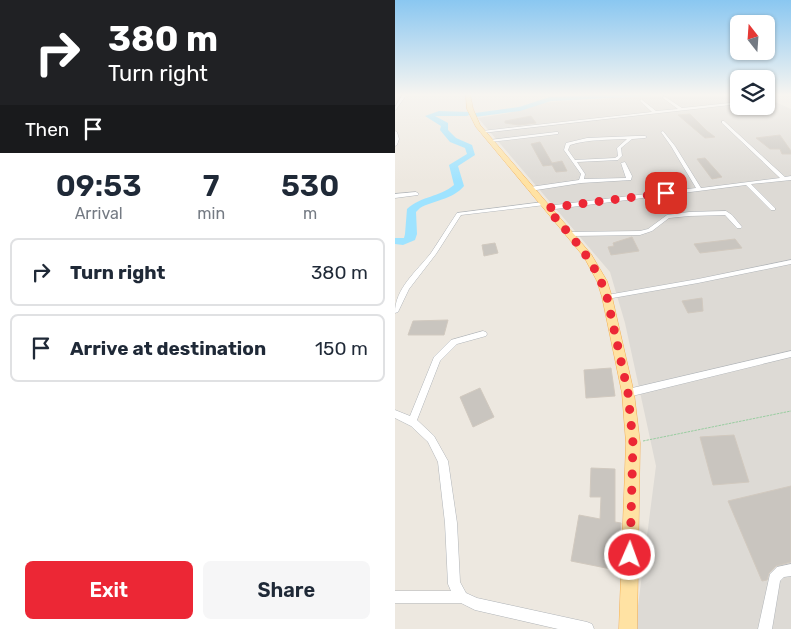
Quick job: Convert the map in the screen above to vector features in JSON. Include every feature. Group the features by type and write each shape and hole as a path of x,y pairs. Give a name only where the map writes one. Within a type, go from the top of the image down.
{"main road":[{"path":"476,123 545,206 571,234 595,268 607,297 628,393 633,443 628,629"}],"street":[{"path":"482,132 557,123"},
{"path":"724,123 784,179"},
{"path":"395,132 397,139 395,145"},
{"path":"663,132 671,141 699,190"},
{"path":"490,141 556,133"},
{"path":"581,182 583,174 567,150 569,144 608,138 630,139 645,137"},
{"path":"574,161 616,158 620,156 619,148 630,139"},
{"path":"530,188 629,179 623,163"},
{"path":"395,310 406,288 434,252 459,214 699,190 791,178"},
{"path":"749,184 773,209"},
{"path":"395,196 416,194"},
{"path":"571,234 640,233 650,230 667,217 704,213 725,213 739,227"},
{"path":"607,297 791,262"},
{"path":"412,422 437,359 454,342 483,334"},
{"path":"628,393 791,354"},
{"path":"395,414 412,422 431,439 443,461 451,523 452,572 454,584 462,597"},
{"path":"765,629 774,578 781,572 791,570"},
{"path":"395,597 462,597 475,604 587,629"}],"path":[{"path":"633,443 791,411"}],"shaded area":[{"path":"483,123 791,123 791,629 635,629 656,466 625,323 610,272"}],"building":[{"path":"507,123 533,123 519,125"},
{"path":"688,123 699,123 715,137 705,138"},
{"path":"780,135 791,151 791,154 782,154 780,149 770,149 756,138"},
{"path":"540,142 552,163 562,161 567,171 556,172 552,165 543,166 531,144"},
{"path":"705,158 722,177 712,179 697,159"},
{"path":"632,237 639,251 611,255 608,247 614,246 613,243"},
{"path":"735,239 742,248 700,253 694,244"},
{"path":"495,243 498,253 484,256 482,245"},
{"path":"702,298 703,311 688,313 682,301"},
{"path":"448,320 444,335 408,335 413,321"},
{"path":"611,368 615,396 586,398 584,370"},
{"path":"480,388 494,417 473,427 460,397"},
{"path":"734,435 749,482 713,485 700,437"},
{"path":"591,468 615,469 615,522 621,523 616,570 571,561 579,515 600,519 601,497 590,497"},
{"path":"791,486 791,562 776,566 769,573 767,580 762,581 728,501"}],"waterway":[{"path":"395,241 403,242 409,240 411,234 411,211 416,206 448,194 459,186 453,165 471,155 469,147 453,140 444,130 445,125 442,123"}],"route":[{"path":"630,555 633,443 628,393 607,297 602,282 588,256 547,208 666,193"}]}
